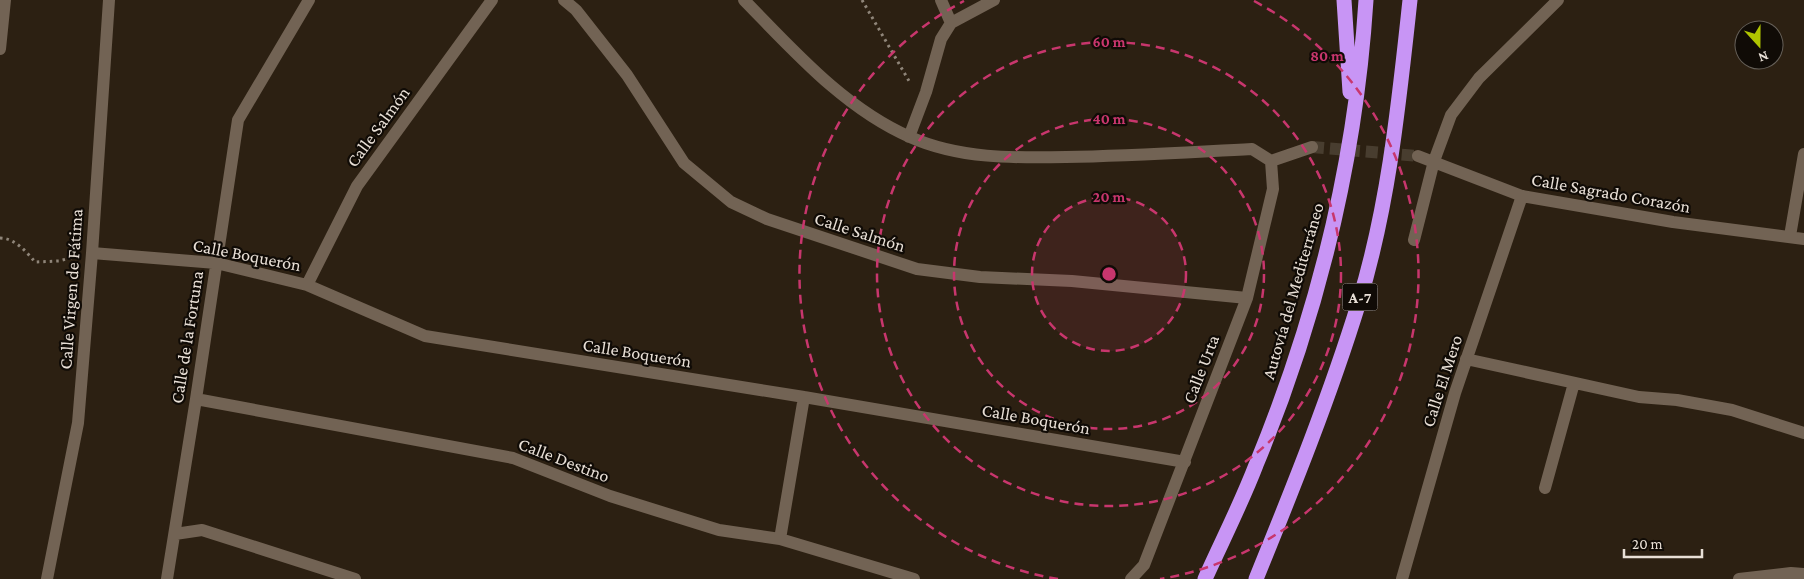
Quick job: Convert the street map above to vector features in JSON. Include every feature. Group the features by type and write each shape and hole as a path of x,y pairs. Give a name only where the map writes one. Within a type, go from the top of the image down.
{"highway":[{"path":"1344,0 1353,123"},
{"name":"Autovía del Mediterráneo","path":"1205,579 1256,465 1290,374 1327,249 1342,185 1353,123 1366,0"},
{"name":"A-7","path":"1256,579 1311,444 1359,302 1371,256 1395,139 1410,0"}],"street":[{"path":"0,49 5,0"},
{"name":"Calle Virgen de Fátima","path":"47,579 78,423 92,253 109,0"},
{"name":"Calle de la Fortuna","path":"167,579 238,120 309,0"},
{"name":"Calle Salmón","path":"307,285 357,186 492,0"},
{"name":"Calle Salmón","path":"564,0 576,10 627,75 684,163 731,202 767,219 917,269 980,277 1072,281 1247,298"},
{"path":"744,0 816,73 868,114 909,137 943,150 1009,158 1090,157 1252,149 1271,160 1312,148"},
{"path":"941,0 952,23"},
{"path":"909,137 926,92 941,39 952,23 994,0"},
{"path":"1414,240 1434,161 1451,115 1479,78 1558,0"},
{"path":"1790,236 1804,154"},
{"name":"Calle Sagrado Corazón","path":"1418,156 1522,196 1673,222 1804,239"},
{"name":"Calle Urta","path":"1131,579 1144,566 1247,298 1273,189 1271,160"},
{"name":"Calle El Mero","path":"1402,579 1466,359 1522,196"},
{"name":"Calle Boquerón","path":"92,253 216,263 307,285 425,336 804,397 1185,462"},
{"path":"1466,359 1639,397 1677,400 1732,410 1804,433"},
{"path":"1545,488 1574,383"},
{"path":"780,539 804,397"},
{"name":"Calle Destino","path":"196,399 513,458 610,496 719,530 780,539 914,579"},
{"path":"175,534 202,530 355,579"},
{"path":"1739,579 1791,573 1804,574"}],"path":[{"path":"862,0 911,84 926,92"},
{"path":"0,238 6,238 25,250 35,262 59,260 92,253"}],"tunnel":[{"path":"1312,147 1418,156"}]}
